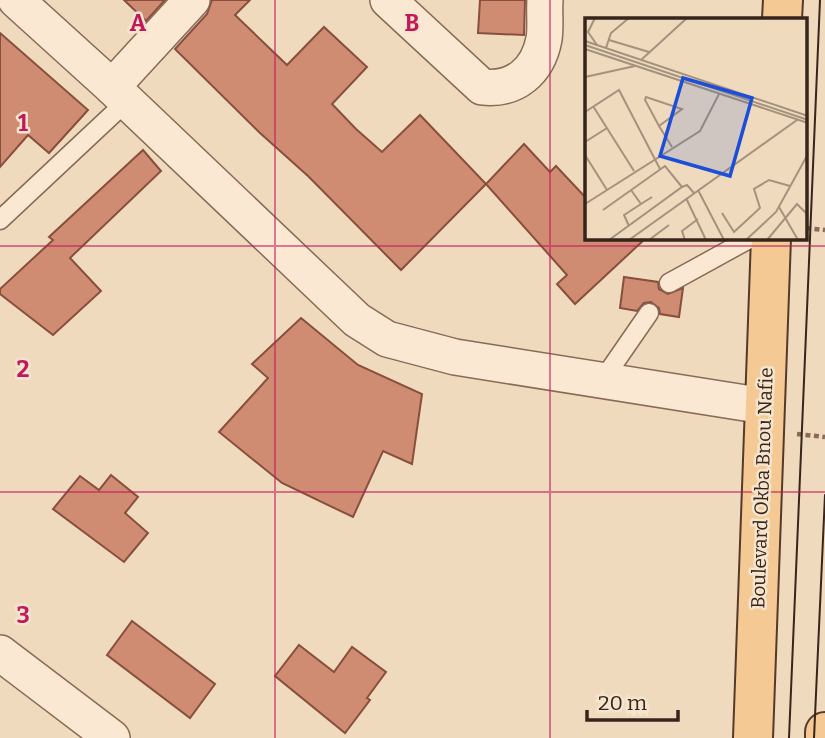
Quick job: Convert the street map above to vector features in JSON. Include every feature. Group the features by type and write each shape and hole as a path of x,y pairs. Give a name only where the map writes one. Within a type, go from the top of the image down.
{"main road":[{"path":"782,18 783,0"},
{"name":"Boulevard Okba Bnou Nafie","path":"753,738 771,240"},
{"path":"825,732 825,738"}],"street":[{"path":"16,0 120,94 357,320 387,339 415,348 497,365 764,406"},
{"path":"120,94 192,0"},
{"path":"388,0 482,87 493,88 519,81 533,68 544,39 545,0"},
{"path":"0,653 112,738"}],"lane":[{"path":"0,220 120,94"},
{"path":"669,283 747,240"},
{"path":"602,381 649,313"}],"building":[{"path":"124,0 165,0 146,21"},
{"path":"212,0 250,0 235,15 287,65 324,27 367,67 332,104 356,129 382,152 420,115 486,184 401,270 308,176 175,49 207,14"},
{"path":"480,0 525,0 524,35 478,33"},
{"path":"0,33 88,110 49,153 28,135 0,167"},
{"path":"524,144 550,172 556,166 585,197 585,240 644,240 575,304 557,284 567,275 486,184"},
{"path":"143,150 161,171 70,258 101,291 53,335 0,294 0,289 53,240 49,237"},
{"path":"624,277 658,282 659,289 668,294 683,288 679,317 660,314 659,308 651,302 644,303 637,311 620,308"},
{"path":"301,318 358,365 422,394 412,464 383,451 353,517 282,483 219,432 268,378 252,364"},
{"path":"111,475 138,497 125,513 148,533 124,562 53,509 80,476 99,490"},
{"path":"132,621 215,684 190,718 107,655"},
{"path":"299,645 334,672 352,647 386,672 367,698 370,700 345,733 275,676"}],"tram line":[{"path":"789,738 820,0"},
{"path":"814,738 825,495"}]}
